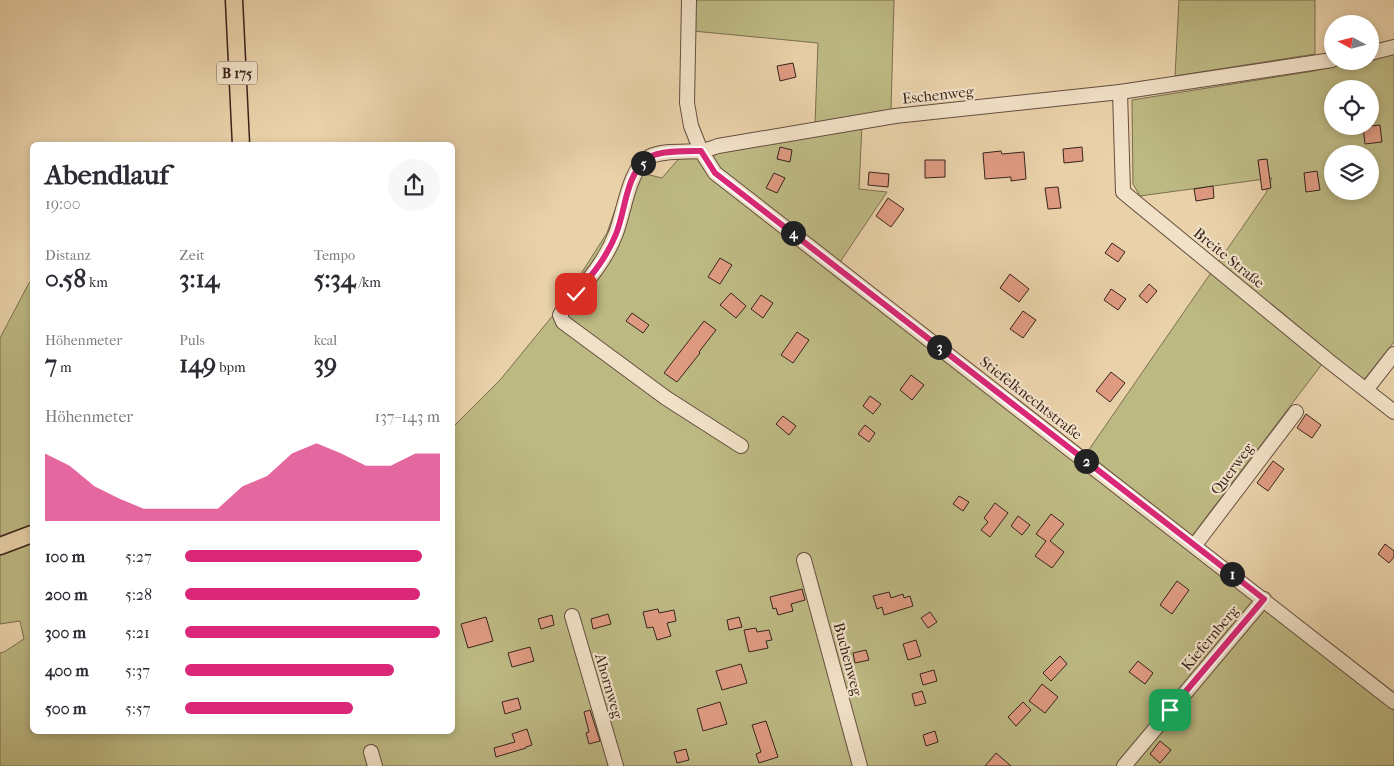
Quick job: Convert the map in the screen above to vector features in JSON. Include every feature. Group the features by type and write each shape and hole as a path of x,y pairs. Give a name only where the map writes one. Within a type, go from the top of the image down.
{"main road":[{"name":"B 175","path":"234,0 241,142"},
{"path":"0,546 30,535"}],"street":[{"path":"689,0 687,103 691,126 701,151"},
{"path":"1379,51 1394,48"},
{"name":"Eschenweg","path":"741,446 658,393 562,322 560,315 564,308 596,271 610,248 617,232 628,192 640,166 649,157 677,150 701,151 718,146 895,116 1120,92 1324,61"},
{"name":"Breite Straße","path":"1120,92 1122,192 1394,412"},
{"name":"Stiefelknechtstraße","path":"701,151 715,173 1394,702"},
{"path":"1366,390 1394,354"},
{"name":"Querweg","path":"1195,546 1296,412"},
{"name":"Buchenweg","path":"804,560 860,766"},
{"name":"Kiefernberg","path":"1124,766 1264,599"},
{"name":"Ahornweg","path":"572,616 616,766"},
{"path":"371,752 375,766"}],"shaded area":[{"path":"692,0 894,0 891,110 815,124 818,43 693,31"},
{"path":"1179,0 1315,0 1315,54 1175,76"},
{"path":"1394,54 1394,342 1356,390 1322,364 1185,545 1394,709 1394,766 0,766 0,653 24,639 20,621 0,624 0,338 30,282 30,734 455,734 455,425 500,380 559,308 607,233 629,170 662,178 682,155 862,124 859,189 887,192 832,274 1079,464 1266,193 1272,178 1140,196 1133,184 1132,100 1324,69 1379,70 1379,57"}],"building":[{"path":"793,63 796,77 780,81 777,66"},
{"path":"1379,125 1382,142 1365,144 1364,135 1379,135"},
{"path":"780,147 792,150 790,162 777,159"},
{"path":"1082,147 1083,161 1064,163 1063,149"},
{"path":"1001,151 1002,154 1024,152 1026,179 1011,181 1011,177 985,179 983,153"},
{"path":"1267,159 1271,188 1262,190 1258,160"},
{"path":"925,160 945,160 945,177 925,178"},
{"path":"1317,171 1320,190 1306,192 1304,173"},
{"path":"869,172 889,174 888,187 868,185"},
{"path":"774,173 785,178 777,193 766,188"},
{"path":"1213,186 1214,198 1196,201 1194,189"},
{"path":"1058,187 1061,208 1048,209 1045,188"},
{"path":"888,198 904,209 891,227 876,216"},
{"path":"1112,243 1125,252 1118,262 1105,253"},
{"path":"720,258 732,265 720,284 708,277"},
{"path":"1010,274 1029,289 1019,302 1000,288"},
{"path":"1149,284 1157,291 1147,303 1139,296"},
{"path":"1111,289 1126,299 1118,310 1104,300"},
{"path":"731,293 746,306 736,318 720,305"},
{"path":"761,295 773,303 763,318 751,309"},
{"path":"1023,311 1036,320 1023,338 1010,329"},
{"path":"632,313 649,325 643,333 626,321"},
{"path":"704,321 716,330 677,382 664,373"},
{"path":"797,332 809,340 793,363 781,355"},
{"path":"1111,372 1125,383 1110,402 1096,391"},
{"path":"911,375 924,385 912,400 900,390"},
{"path":"870,396 881,404 873,414 863,406"},
{"path":"1306,414 1321,425 1312,438 1297,428"},
{"path":"783,416 796,426 789,435 776,424"},
{"path":"865,425 875,433 869,442 858,434"},
{"path":"1273,461 1284,469 1268,491 1257,483"},
{"path":"959,496 969,502 963,511 953,504"},
{"path":"995,503 1008,513 990,537 981,530 988,522 984,518"},
{"path":"1051,514 1064,524 1050,541 1064,552 1052,568 1035,556 1046,541 1036,534"},
{"path":"1018,516 1030,525 1022,535 1011,526"},
{"path":"1385,544 1394,551 1394,557 1389,563 1378,554"},
{"path":"1177,581 1189,590 1172,614 1160,605"},
{"path":"802,589 805,600 791,604 793,611 778,615 776,608 773,609 770,597"},
{"path":"889,592 891,598 903,594 904,598 910,596 913,606 884,615 882,607 877,609 873,596"},
{"path":"658,609 659,613 674,610 676,621 667,623 671,636 657,640 653,627 647,628 643,612"},
{"path":"930,612 937,622 928,628 921,618"},
{"path":"608,614 611,624 593,629 591,619"},
{"path":"552,615 554,625 541,629 538,619"},
{"path":"486,617 493,641 468,648 461,624"},
{"path":"739,617 742,627 729,630 727,620"},
{"path":"756,628 757,632 769,630 772,640 766,641 768,648 749,652 744,630"},
{"path":"916,640 921,656 908,660 903,644"},
{"path":"530,647 534,661 512,667 508,653"},
{"path":"866,650 869,660 855,663 853,653"},
{"path":"1060,656 1067,664 1051,681 1043,673"},
{"path":"1138,661 1153,673 1145,684 1129,672"},
{"path":"741,664 747,683 722,690 716,671"},
{"path":"934,670 937,681 923,685 920,674"},
{"path":"1042,684 1058,697 1045,713 1029,701"},
{"path":"922,691 926,703 915,706 912,694"},
{"path":"518,698 521,709 505,714 502,702"},
{"path":"720,702 727,724 703,731 697,709"},
{"path":"1023,702 1031,710 1016,726 1008,717"},
{"path":"590,710 600,741 589,744 586,733 589,732 584,712"},
{"path":"766,721 778,757 759,763 756,754 761,752 752,725"},
{"path":"527,729 532,745 496,757 494,748 515,742 512,734"},
{"path":"935,731 938,742 926,746 923,735"},
{"path":"1160,741 1171,750 1160,763 1150,754"},
{"path":"686,749 689,760 677,763 674,752"},
{"path":"996,753 1011,766 985,766"}],"route":[{"path":"576,294 596,271 610,248 617,232 628,192 640,166 649,157 677,150 701,151 715,173 1264,599 1170,710"}]}
